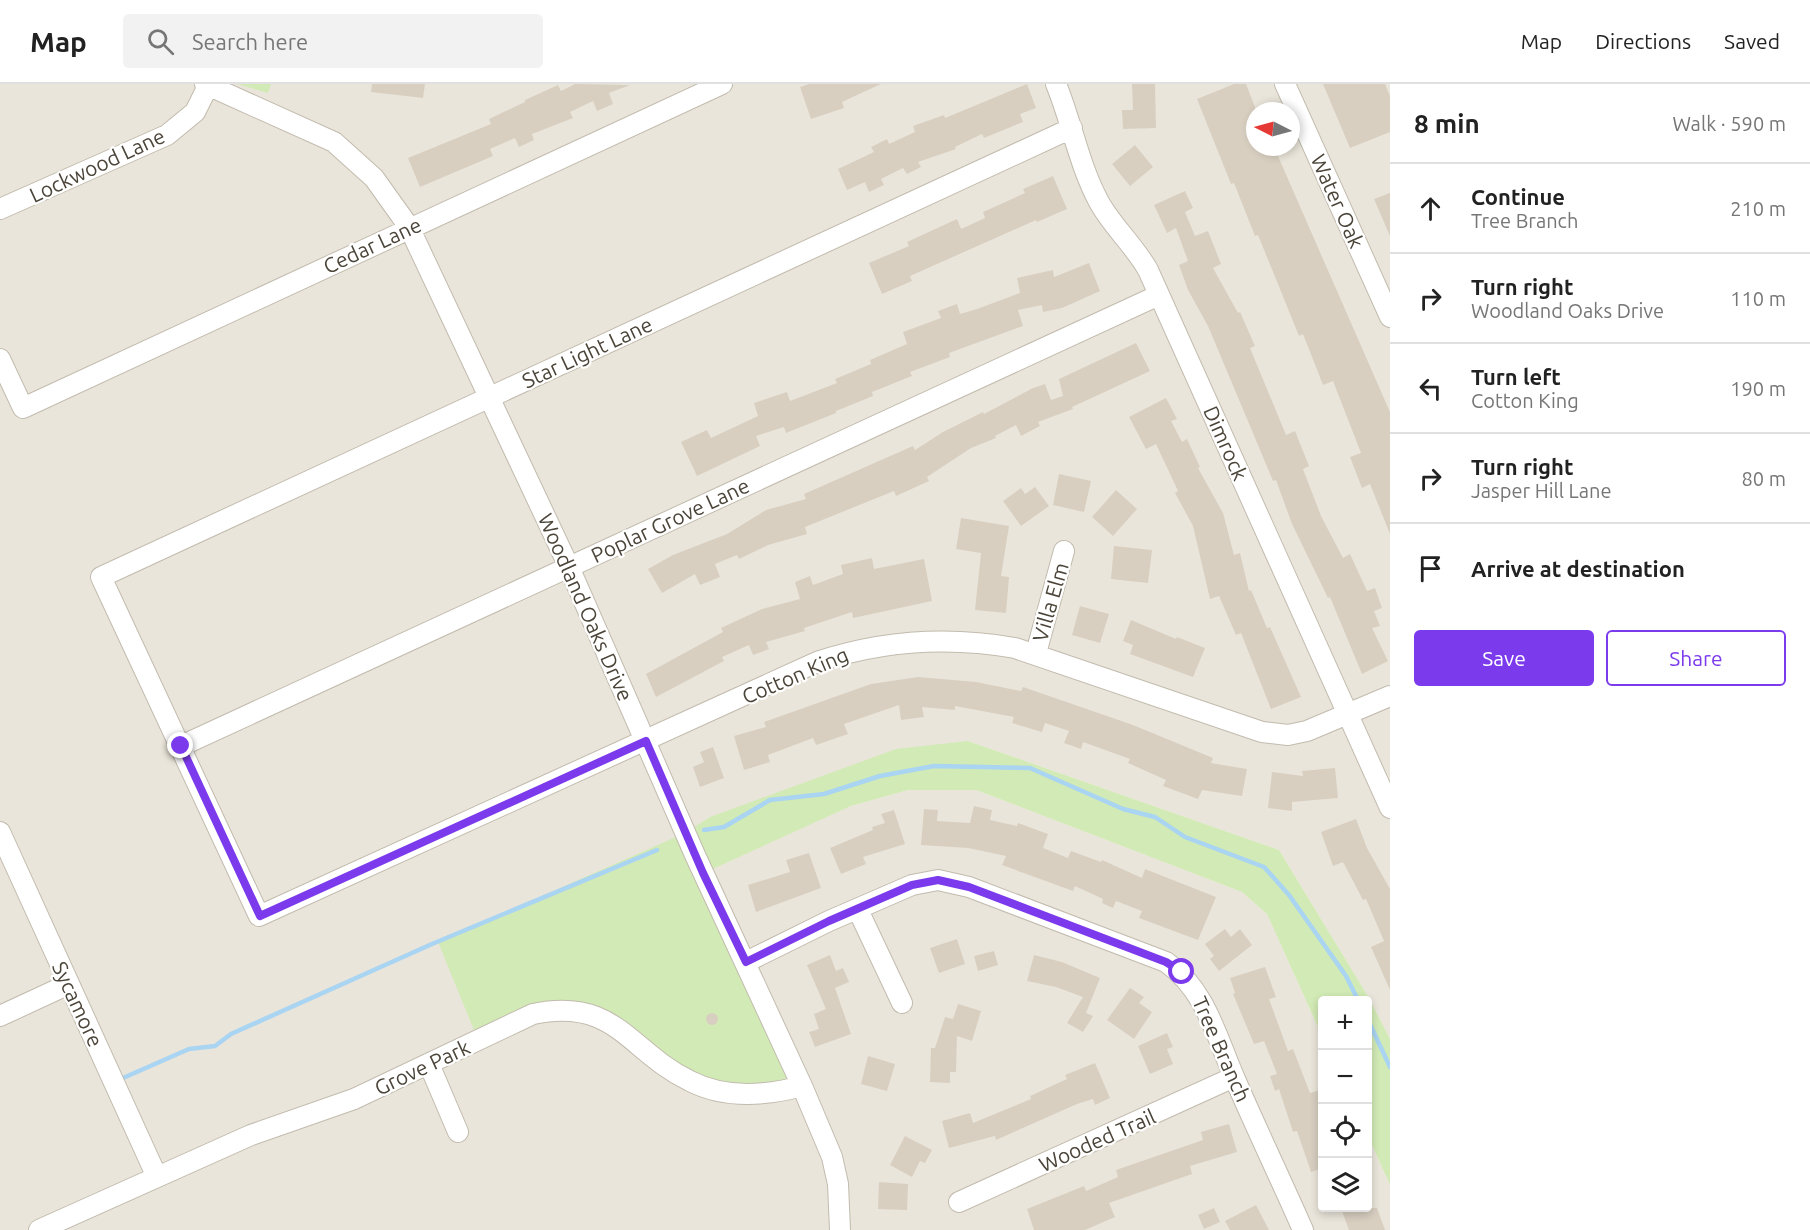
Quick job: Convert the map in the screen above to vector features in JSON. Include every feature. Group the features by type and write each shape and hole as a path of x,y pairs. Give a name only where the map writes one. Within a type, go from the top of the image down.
{"street":[{"name":"Cedar Lane","path":"0,359 22,408 722,84"},
{"name":"Dimrock","path":"1056,84 1087,176 1100,204 1137,251 1159,294 1390,808"},
{"name":"Water Oak","path":"1286,84 1390,317"},
{"name":"Woodland Oaks Drive","path":"206,85 334,142 374,178 409,227 569,567 703,873 802,1086 832,1157 838,1184 840,1230"},
{"name":"Lockwood Lane","path":"0,209 167,135 195,112 206,85"},
{"name":"Star Light Lane","path":"181,746 101,577 1072,128"},
{"name":"Poplar Grove Lane","path":"181,746 1159,294"},
{"name":"Villa Elm","path":"1036,653 1064,551"},
{"name":"Cotton King","path":"181,746 260,916 817,662 854,650 908,641 938,640 979,642 1036,653 1262,732 1288,735 1307,731 1390,696"},
{"name":"Sycamore","path":"0,832 157,1177"},
{"name":"Tree Branch","path":"746,962 912,885 938,880 969,887 1166,962 1182,972 1211,1017 1234,1077 1304,1230"},
{"path":"858,910 902,1003"},
{"path":"0,1016 69,984"},
{"name":"Grove Park","path":"39,1230 251,1136 354,1098 533,1014 553,1010 577,1011 603,1018 627,1034 676,1074 714,1091 748,1095 781,1092 802,1086"},
{"path":"429,1064 458,1132"},
{"name":"Wooded Trail","path":"959,1202 1234,1077"}],"shaded area":[{"path":"0,84 1390,84 1390,1039 1372,1004 1372,996 1368,996 1279,850 968,741 703,873 851,806 908,790 976,790 1242,892 1267,914 1318,1027 1318,1212 1372,1212 1372,1145 1390,1185 1390,1230 0,1230"}],"green space":[{"path":"237,84 271,84 268,93"},
{"path":"968,741 1279,850 1368,996 1318,996 1318,1027 1267,914 1242,892 976,790 908,790 851,806 704,873 802,1086 714,1091 627,1034 553,1010 478,1040 438,942 685,833 710,817 896,749"},
{"path":"1372,1004 1390,1039 1390,1185 1372,1145"}],"building":[{"path":"372,84 425,84 423,98 371,92"},
{"path":"575,84 630,85 609,93 613,104 597,111 593,101 570,112 573,118 532,134 534,140 519,147 515,138 490,149 493,156 420,187 408,158 491,124 489,119 558,85 561,91"},
{"path":"809,84 881,84 842,102 844,108 811,119 800,87"},
{"path":"1027,84 1036,108 1020,114 1023,122 984,138 982,134 955,147 956,149 918,162 921,167 907,174 903,168 881,179 884,185 869,192 865,182 847,190 838,169 874,152 871,147 887,139 889,144 915,132 913,126 944,115 945,118"},
{"path":"1132,84 1155,84 1156,128 1123,129 1122,110 1133,110"},
{"path":"1234,84 1246,84 1253,102 1246,102 1246,156 1278,156 1390,412 1390,534 1370,484 1362,488 1350,457 1361,453 1333,381 1323,385 1303,334 1299,336 1258,235 1255,236 1234,183 1231,184 1197,99"},
{"path":"1323,84 1385,84 1390,96 1390,132 1350,148"},
{"path":"1135,145 1153,167 1130,186 1112,164"},
{"path":"1053,176 1067,209 1037,222 1036,220 910,276 912,281 882,294 869,263 909,246 907,242 957,219 961,229 985,218 983,212 1025,193 1023,189"},
{"path":"1185,191 1193,208 1185,212 1195,236 1208,231 1221,264 1213,268 1238,313 1240,312 1255,346 1250,348 1286,435 1295,431 1309,466 1303,469 1321,516 1343,558 1350,554 1367,591 1375,588 1382,608 1374,611 1380,626 1372,628 1388,661 1362,674 1330,597 1328,598 1292,524 1276,480 1273,481 1208,326 1188,290 1179,265 1188,261 1176,228 1167,233 1154,205"},
{"path":"1390,193 1390,236 1374,199"},
{"path":"1089,263 1100,291 1062,308 1043,312 1042,305 1018,310 1023,326 949,353 950,357 910,372 912,376 872,392 873,396 836,411 836,413 786,433 784,427 756,436 760,446 697,476 681,442 707,430 711,438 758,416 754,403 787,392 790,401 837,383 835,379 871,364 870,360 907,344 903,332 941,318 938,311 957,304 960,314 977,309 1020,293 1017,278 1053,270 1054,277"},
{"path":"1136,343 1150,371 1072,407 1073,409 1038,422 1040,426 1021,436 1016,425 995,436 996,438 971,448 927,477 929,481 896,496 894,491 805,527 807,534 768,545 739,559 737,555 715,564 720,577 700,585 695,574 662,593 648,569 673,555 727,534 766,510 806,499 804,494 913,446 915,450 943,432 983,412 984,414 1033,388 1045,384 1051,400 1063,396 1059,379"},
{"path":"1166,398 1177,419 1171,421 1182,442 1187,439 1200,467 1198,468 1223,513 1234,555 1240,553 1249,591 1251,590 1267,628 1270,627 1301,697 1271,709 1241,633 1236,635 1219,596 1210,599 1193,526 1175,493 1178,491 1156,444 1146,449 1129,417"},
{"path":"1059,474 1091,481 1084,512 1053,505"},
{"path":"1035,487 1049,506 1021,526 1003,501 1021,488 1025,494"},
{"path":"1116,490 1137,509 1113,536 1092,517"},
{"path":"961,518 1009,526 1001,576 1009,577 1006,613 975,610 981,553 956,549"},
{"path":"1114,546 1152,550 1148,583 1111,579"},
{"path":"872,558 874,569 924,559 932,601 853,618 852,612 804,628 805,631 766,642 769,649 753,655 749,645 722,657 724,661 656,697 646,674 723,632 721,628 762,609 800,599 795,582 810,576 813,585 843,574 841,565"},
{"path":"1080,606 1109,614 1100,643 1072,635"},
{"path":"1131,620 1176,639 1177,637 1205,648 1193,677 1130,654 1133,645 1123,641"},
{"path":"918,677 976,682 1021,691 1023,687 1133,725 1213,758 1211,763 1247,769 1242,796 1202,790 1198,799 1163,786 1166,780 1128,763 1130,759 1083,742 1081,749 1064,743 1069,731 1045,723 1042,732 1012,723 1014,717 955,706 955,710 922,707 924,717 901,720 899,705 844,724 848,734 816,745 813,738 768,755 770,762 744,770 734,736 766,727 764,722 871,684"},
{"path":"713,747 724,778 700,787 693,767 704,762 700,752"},
{"path":"1335,768 1338,798 1292,802 1292,811 1268,808 1272,772 1303,776 1302,771"},
{"path":"974,806 992,810 990,820 1017,826 1018,823 1048,834 1043,848 1068,858 1071,851 1101,862 1102,860 1142,878 1145,869 1216,897 1198,940 1139,918 1142,911 1116,901 1113,908 1102,903 1103,899 1075,886 1073,891 1002,865 1006,856 968,848 921,845 924,809 938,810 937,821 970,823"},
{"path":"894,810 905,844 863,857 866,864 841,874 830,848 885,823 881,814"},
{"path":"1356,819 1367,848 1390,889 1390,990 1371,947 1384,941 1366,899 1363,900 1343,862 1333,866 1321,832"},
{"path":"809,853 821,888 756,912 748,885 790,872 786,860"},
{"path":"1225,929 1231,937 1240,929 1252,945 1219,971 1210,959 1214,956 1205,944"},
{"path":"957,939 965,964 939,973 930,948"},
{"path":"994,951 998,965 978,971 974,956"},
{"path":"830,955 836,971 843,968 849,982 835,988 851,1034 815,1047 809,1032 819,1029 814,1014 826,1009 807,965"},
{"path":"1034,955 1062,962 1100,978 1086,1013 1093,1016 1083,1032 1067,1023 1083,997 1056,987 1027,981"},
{"path":"1265,967 1276,997 1269,999 1288,1051 1293,1049 1310,1093 1318,1091 1318,1170 1311,1172 1297,1131 1293,1132 1279,1089 1275,1091 1270,1076 1277,1074 1264,1041 1254,1044 1233,994 1235,993 1230,978"},
{"path":"1130,988 1144,997 1139,1003 1152,1012 1134,1039 1107,1020"},
{"path":"958,1004 981,1011 972,1041 957,1036 956,1072 950,1072 950,1083 930,1082 931,1048 935,1048 945,1017 953,1019"},
{"path":"714,1013 718,1019 714,1025 710,1025 706,1017"},
{"path":"1167,1033 1173,1047 1167,1049 1173,1064 1150,1074 1138,1046"},
{"path":"868,1056 895,1064 887,1091 861,1084"},
{"path":"1095,1063 1110,1098 1095,1105 1093,1099 1077,1104 996,1140 995,1136 949,1148 942,1121 970,1113 973,1123 1031,1099 1030,1096 1067,1079 1065,1075"},
{"path":"1229,1124 1237,1152 1190,1166 1192,1174 1109,1203 1115,1217 1085,1230 1034,1230 1027,1209 1084,1186 1086,1191 1118,1177 1116,1170 1203,1140 1201,1132"},
{"path":"905,1136 932,1150 925,1163 920,1161 912,1177 890,1165"},
{"path":"879,1182 908,1184 907,1210 878,1209"},
{"path":"1256,1205 1269,1230 1230,1230 1225,1221"},
{"path":"1214,1208 1220,1222 1204,1229 1198,1215"},
{"path":"1372,1208 1377,1208 1385,1230 1349,1230 1342,1212 1372,1212"}],"waterway":[{"path":"704,830 724,827 770,800 824,794 880,776 934,766 1030,768 1123,809 1155,817 1185,837 1264,867 1289,895 1346,976 1356,996"},
{"path":"123,1078 189,1049 215,1046 231,1034 432,944 657,850"},
{"path":"1372,1029 1390,1067"}],"route":[{"path":"181,746 260,916 646,741 703,873 746,962 829,921 912,885 938,880 969,887 1166,962 1182,972"}]}
